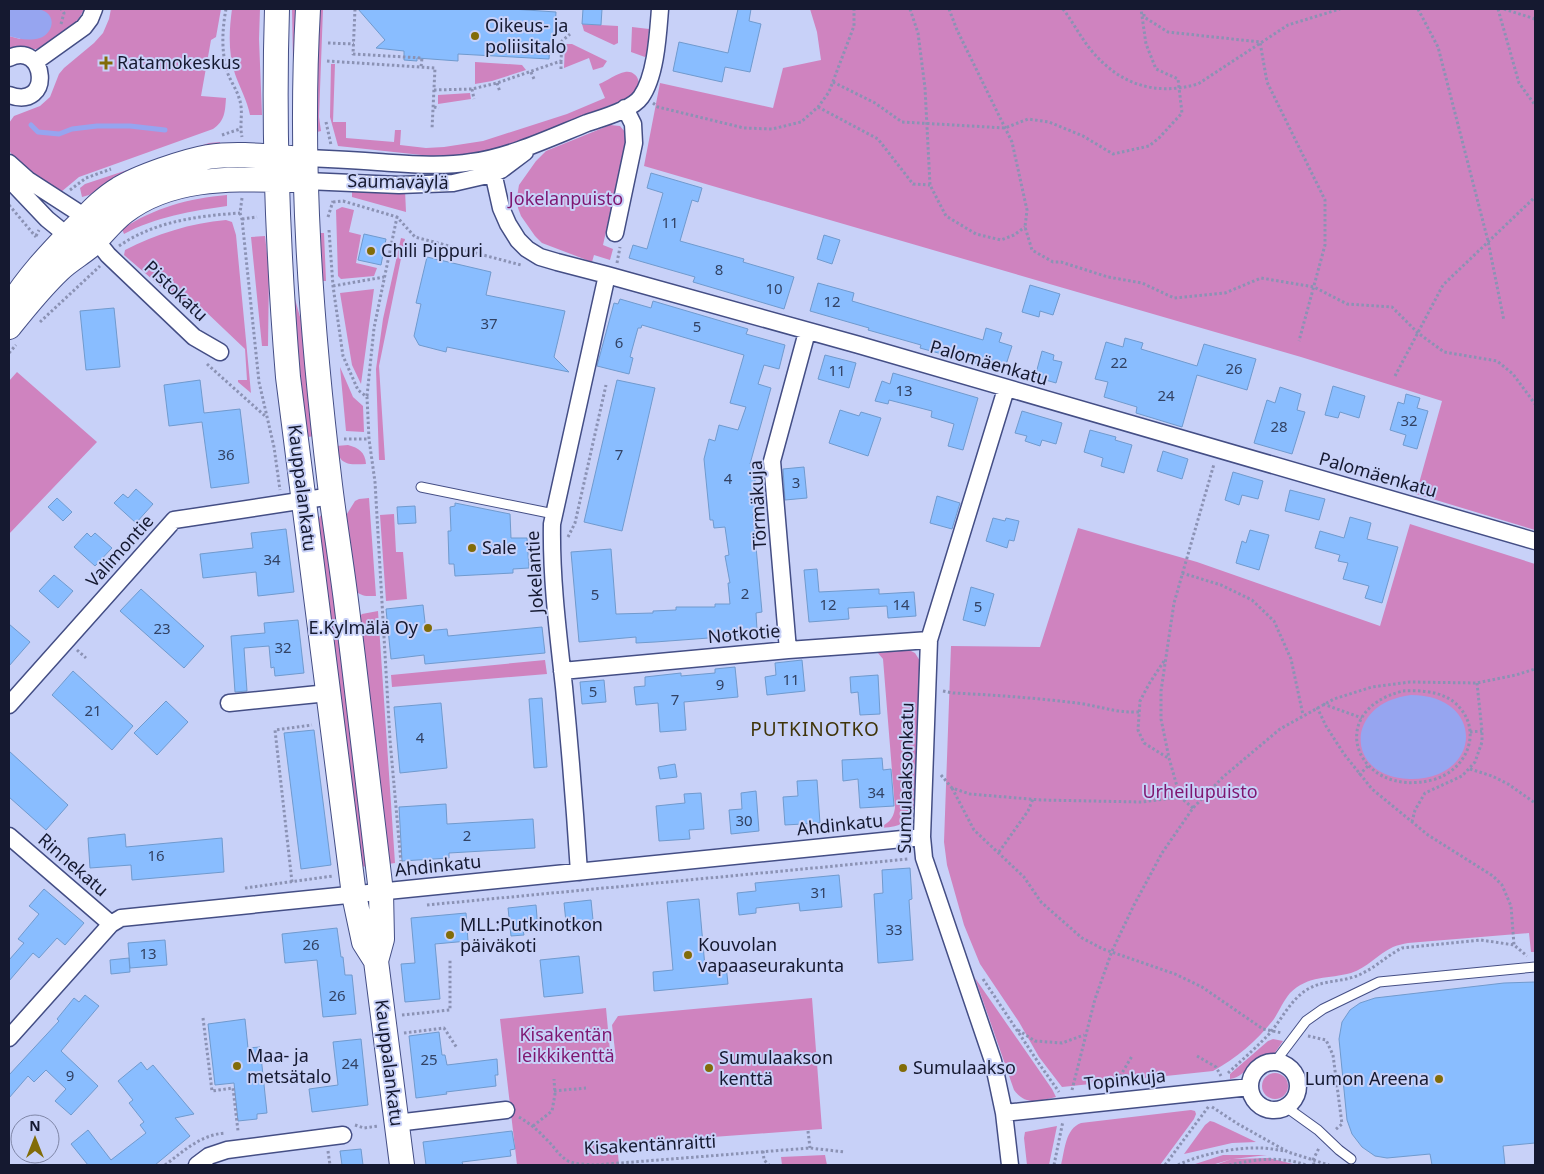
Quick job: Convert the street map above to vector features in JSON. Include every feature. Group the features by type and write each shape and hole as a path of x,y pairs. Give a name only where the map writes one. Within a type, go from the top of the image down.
{"main road":[{"name":"Kauppalankatu","path":"277,9 275,60 277,157 284,330 303,501 354,895 364,942 376,961"},
{"name":"Kauppalankatu","path":"308,9 306,169 316,336 332,496 380,892 382,939 376,961 402,1165"},
{"path":"96,249 84,219 119,188 148,176 208,157 227,156 277,157 306,169"},
{"name":"Saumaväylä","path":"96,249 124,212 158,193 204,181 229,179 278,180 306,169"},
{"path":"9,308 28,278 96,249"},
{"path":"14,334 37,292 55,274 96,249"}],"street":[{"path":"35,62 84,27 94,9"},
{"path":"642,96 649,82 660,9"},
{"path":"9,58 20,55 35,62 41,79 35,92 22,98 9,95"},
{"name":"Saumaväylä","path":"306,169 431,185 453,183 537,143 634,104 642,96"},
{"path":"615,233 634,144 633,124 625,108"},
{"path":"9,163 28,180 76,210 84,219"},
{"name":"Saumaväylä","path":"306,169 459,164 491,166"},
{"name":"Palomäenkatu","path":"491,166 501,208 518,240 527,249 556,262 612,269 807,332 858,345 1535,542"},
{"name":"Pistokatu","path":"9,179 48,219 96,249 194,337 220,352"},
{"name":"Jokelantie","path":"579,872 573,780 552,545 554,514 612,269"},
{"name":"Törmäkuja","path":"788,650 772,462 807,332"},
{"name":"Sumulaaksonkatu","path":"1006,389 929,640 922,837 924,858 993,1061 1004,1113 1010,1165"},
{"name":"Valimontie","path":"9,705 174,520 332,496"},
{"name":"Notkotie","path":"562,671 788,650 929,640"},
{"path":"229,703 328,693"},
{"name":"Rinnekatu","path":"9,836 111,924"},
{"name":"Ahdinkatu","path":"111,924 121,918 922,837"},
{"path":"9,1038 111,924"},
{"path":"1275,1062 1286,1065 1296,1077 1298,1085 1297,1093 1293,1100 1286,1107 1278,1110 1266,1109 1258,1105 1252,1096 1250,1088 1252,1076 1256,1069 1267,1063 1275,1062"},
{"name":"Topinkuja","path":"1004,1113 1250,1088"},
{"path":"396,1123 506,1110"},
{"path":"197,1165 208,1156 227,1150 343,1135"}],"lane":[{"path":"422,487 554,514"},
{"path":"1275,1062 1306,1021 1323,1009 1379,982 1535,967"},
{"path":"1286,1107 1318,1130 1351,1158"}],"path":[{"path":"56,29 63,19 64,13 61,9"},
{"path":"226,9 222,34 228,73 239,98 242,113 240,129"},
{"path":"355,9 353,54 422,58 422,67"},
{"path":"642,96 658,107 744,128 772,129 800,122 818,107 829,92 854,26 854,9"},
{"path":"910,9 918,33 925,88 930,185 946,216 976,234 1001,240 1014,235 1025,227"},
{"path":"949,9 957,30 1012,142 1027,210 1025,227 1032,250 1053,262 1061,262 1108,277 1142,284 1174,298 1225,293 1261,278 1314,287 1347,304 1392,307 1418,333 1444,352 1497,361 1513,374 1535,404"},
{"path":"1064,9 1092,51 1116,73 1130,83 1159,89 1180,89 1198,84 1288,25 1340,9"},
{"path":"833,82 875,103 902,122 1005,128 1028,119 1049,122 1083,136 1113,154 1149,146 1182,113 1178,79 1156,69 1146,44 1142,9"},
{"path":"1142,9 1144,17 1168,32 1260,42"},
{"path":"1418,9 1438,47 1488,241 1504,321"},
{"path":"1498,9 1519,83 1535,105"},
{"path":"1504,9 1535,19"},
{"path":"326,70 328,34"},
{"path":"561,69 562,41 570,34"},
{"path":"1260,42 1267,82 1325,200 1325,245 1300,340"},
{"path":"328,43 354,44"},
{"path":"326,61 435,68 432,130"},
{"path":"434,90 472,89 497,83 561,61"},
{"path":"531,72 534,79"},
{"path":"497,83 500,92"},
{"path":"472,89 474,99"},
{"path":"434,107 439,108"},
{"path":"818,107 878,139 913,184 930,185"},
{"path":"325,115 332,150"},
{"path":"243,194 240,213 259,382 274,447 280,490"},
{"path":"328,218 333,196"},
{"path":"1395,376 1443,284 1535,197"},
{"path":"333,202 344,200 397,217 415,237 528,267"},
{"path":"10,206 36,236 36,242"},
{"path":"40,322 96,249 132,237 150,228 206,216 240,213"},
{"path":"242,219 257,217"},
{"path":"397,217 374,328 367,396 369,439 375,482 390,740 402,877"},
{"path":"329,227 333,286 343,356 358,390 367,396"},
{"path":"612,269 621,242 615,233"},
{"path":"333,286 384,277"},
{"path":"9,353 14,334"},
{"path":"564,544 575,523 606,385"},
{"path":"341,438 369,439"},
{"path":"1193,808 1180,798 1169,758 1161,719 1161,691 1174,603 1214,462"},
{"path":"1182,573 1222,585 1252,600 1274,621 1291,659 1303,715"},
{"path":"1165,661 1142,696 1138,712 1138,730 1144,743 1169,758"},
{"path":"1071,1094 1095,999 1112,951 1162,853 1193,808 1223,777 1280,728 1323,704 1372,687 1410,682 1476,683 1535,669"},
{"path":"942,682 942,700"},
{"path":"1410,682 1410,691"},
{"path":"1412,822 1415,810 1426,793 1462,776 1470,769 1479,753 1482,731 1476,683"},
{"path":"942,691 1080,704 1121,713 1138,712"},
{"path":"1410,691 1440,694 1453,701 1461,709 1467,720 1470,732 1468,752 1458,767 1448,774 1432,780 1400,783 1386,778 1368,766 1359,755 1356,746 1358,728 1362,718 1367,709 1390,694 1410,691"},
{"path":"1323,704 1362,718"},
{"path":"1318,707 1326,726 1372,789 1428,835 1493,876 1502,885 1511,906 1514,945"},
{"path":"292,882 276,730 318,724"},
{"path":"1470,732 1482,731"},
{"path":"1360,775 1368,766"},
{"path":"1470,769 1492,776 1508,784 1535,803"},
{"path":"940,783 940,774 952,788 974,830 1024,877 1041,902 1082,938 1103,948 1175,974 1202,987 1271,1032 1296,1034 1326,1040 1333,1055 1342,1124 1320,1144 1313,1160 1314,1165"},
{"path":"1432,780 1434,788"},
{"path":"952,788 970,794 1033,799 1142,802 1180,798"},
{"path":"999,852 1028,812 1033,799"},
{"path":"421,906 914,859"},
{"path":"401,1015 450,1010 450,959"},
{"path":"982,978 1063,1096"},
{"path":"203,1018 212,1091 233,1088 238,1131"},
{"path":"404,1033 444,1028 457,1048"},
{"path":"1016,1029 1035,1041 1062,1043 1085,1035"},
{"path":"1113,1089 1132,1056"},
{"path":"1197,1056 1216,1067 1221,1076"},
{"path":"533,1126 552,1111 554,1079"},
{"path":"554,1091 586,1088"},
{"path":"1165,1165 1210,1105 1238,1124 1288,1152"},
{"name":"Kisakentänraitti","path":"506,1110 533,1126 559,1154 569,1161 580,1164 595,1165 810,1148 844,1152"},
{"path":"1054,1165 1064,1120"},
{"path":"808,1131 810,1148"},
{"path":"1178,1165 1204,1155 1261,1148 1288,1152 1329,1165"},
{"path":"763,1151 764,1160 769,1165"},
{"path":"1229,1165 1256,1160 1290,1160 1306,1165"}],"green space":[{"path":"21,9 84,9 72,27 47,46 33,49 9,48 9,36 20,39 36,10"},
{"name":"Ratamokeskus","path":"111,9 221,9 216,37 211,40 201,96 226,98 224,116 213,129 79,177 61,192 16,162 9,150 9,123 14,116 40,106 50,97 59,74 103,33"},
{"path":"232,9 260,9 259,39 262,115 250,115 235,74 230,42"},
{"path":"292,9 297,9 294,114"},
{"path":"318,9 323,9 319,117 321,131 317,132 313,124"},
{"path":"810,9 1535,9 1535,530 1416,494 1442,401 1301,357 644,166 660,83 773,108 783,68 821,60 817,32"},
{"path":"582,24 618,26 618,43 614,45 584,31"},
{"path":"632,27 649,29 647,55 645,57 631,52"},
{"path":"565,44 572,44 607,61 603,67 593,70 589,58 564,68"},
{"path":"475,62 522,65 526,70 492,81 475,84"},
{"path":"331,64 335,64 333,122 346,122 346,138 394,142 395,130 401,130 400,145 426,148 483,141 567,114 605,98 599,84 615,75 628,72 633,73 639,83 636,90 628,98 520,141 495,149 463,155 431,156 338,146 330,117"},
{"path":"470,93 471,99 438,104 438,95"},
{"name":"Jokelanpuisto","path":"610,125 620,126 625,132 626,142 603,245 613,249 610,260 594,255 592,262 542,243 521,216 517,197 519,185 536,161 546,151"},
{"path":"220,142 220,145 117,178 89,195 82,197 80,188 85,184 209,143"},
{"path":"405,190 406,212 352,197 352,191"},
{"path":"227,195 227,206 161,219 124,234 122,229 147,215 172,205"},
{"path":"342,207 354,210 349,232 361,235 356,263 377,268 374,276 341,279 338,276 336,210"},
{"path":"226,220 232,222 236,235 251,393 238,382 238,380 247,380 245,349 204,310 181,304 124,255 125,250 161,234 200,224"},
{"path":"318,233 324,233 326,281 321,281"},
{"path":"265,236 269,271 268,346 262,346 251,237"},
{"path":"401,238 405,239 379,366 385,460 379,460 376,369 383,319"},
{"path":"374,289 361,384 352,365 340,293"},
{"path":"291,291 293,292 304,331 316,436 307,437"},
{"path":"340,367 353,397 363,406 364,432 346,431"},
{"path":"17,372 97,442 9,534 9,381"},
{"path":"348,445 361,451 366,464 349,464 339,457 336,446"},
{"path":"369,498 376,596 363,595 356,591 345,517 355,501"},
{"path":"394,514 396,552 403,552 407,599 386,601 380,515"},
{"path":"322,515 325,521 368,866 361,867 318,522"},
{"name":"Urheilupuisto","path":"1410,524 1535,564 1535,952 1531,952 1529,933 1398,945 1357,971 1311,980 1297,987 1290,993 1268,1027 1254,1041 1239,1054 1213,1071 1062,1087 1039,1057 1019,1022 980,964 964,925 947,865 944,842 951,646 1040,647 1078,528 1197,562 1380,626"},
{"path":"378,611 395,863 388,864 358,618 362,614"},
{"path":"909,650 915,653 920,661 914,808 908,819 900,825 877,828 889,821 893,816 895,808 883,659 878,653"},
{"path":"545,660 547,674 392,687 391,675"},
{"path":"975,978 1056,1097 1033,1101 1023,1098 1014,1090"},
{"name":"Sumulaakson kenttä","path":"812,998 822,1129 617,1144 619,1165 517,1165 500,1019 606,1008 611,1062 616,1059 612,1025 618,1016"},
{"path":"1273,1039 1283,1041 1274,1054 1266,1054 1260,1057 1242,1074 1230,1079 1230,1074 1268,1041"},
{"path":"1275,1073 1284,1077 1288,1086 1284,1095 1275,1099 1266,1095 1262,1086 1266,1077"},
{"path":"1195,1111 1196,1114 1194,1119 1160,1165 1061,1165 1069,1135 1081,1123"},
{"path":"1210,1121 1256,1142 1232,1143 1184,1154"},
{"path":"1057,1126 1049,1165 1027,1165 1025,1132"},
{"path":"825,1155 827,1165 782,1165 781,1157"},
{"path":"1223,1155 1267,1155 1233,1159 1269,1158 1297,1165 1215,1165 1232,1159 1212,1165 1192,1165"}],"water":[{"path":"9,9 44,11 51,17 52,21 48,33 36,39 9,36"},
{"path":"1411,695 1435,699 1453,708 1463,722 1466,737 1462,753 1452,766 1434,776 1410,779 1389,775 1373,767 1364,754 1361,740 1364,725 1373,711 1389,701"}],"building":[{"name":"Oikeus- ja poliisitalo","path":"358,9 512,9 556,12 554,46 550,45 549,59 458,54 458,61 417,58 417,61 404,60 404,51 376,48 385,40"},
{"path":"583,9 602,9 601,25 582,24"},
{"path":"738,9 751,9 749,21 761,24 750,72 725,67 722,82 673,71 679,42 728,53"},
{"path":"651,173 702,188 698,202 692,200 680,241 744,259 743,262 794,277 784,309 693,282 695,277 629,258 633,245 647,249 663,193 647,188"},
{"path":"364,234 386,239 381,265 358,260"},
{"path":"824,235 840,240 832,264 817,259"},
{"path":"427,257 491,272 486,295 565,311 554,357 569,372 447,347 446,352 419,345 414,336 421,304 416,303"},
{"path":"818,283 854,293 852,301 983,340 986,328 1002,333 999,342 1012,346 1004,371 920,348 921,345 810,311"},
{"path":"1030,285 1060,294 1053,315 1040,311 1039,317 1022,312"},
{"path":"620,299 651,308 653,301 748,329 746,334 785,345 779,369 764,365 758,384 771,388 750,464 755,465 755,493 757,492 759,514 753,514 762,612 756,613 757,629 749,630 749,635 636,643 636,637 579,642 571,552 611,549 616,614 653,613 653,611 676,610 676,607 715,607 715,604 730,604 728,583 730,583 725,556 729,555 725,527 714,528 713,520 710,520 704,459 709,439 715,441 719,425 738,430 746,407 730,403 744,355 642,325 641,328 638,328 630,357 633,358 629,374 597,366 614,303 618,304"},
{"path":"114,308 120,367 86,370 80,311"},
{"path":"1125,338 1143,343 1141,349 1197,366 1204,344 1256,359 1247,390 1197,375 1182,427 1136,413 1137,407 1104,397 1108,382 1095,379 1106,342 1123,347"},
{"path":"1042,351 1054,355 1053,360 1062,362 1056,383 1035,377"},
{"path":"825,355 856,363 849,388 818,379"},
{"path":"893,373 978,398 963,450 948,446 954,424 931,417 932,411 889,400 888,404 875,401 882,381 890,384"},
{"path":"200,380 204,413 240,409 249,483 211,488 202,422 169,426 164,385"},
{"path":"617,380 655,388 622,531 584,522"},
{"path":"1333,386 1365,396 1359,418 1340,412 1338,418 1325,415"},
{"path":"1280,387 1301,394 1297,410 1305,412 1292,454 1254,443 1267,400 1275,403"},
{"path":"1406,394 1420,398 1417,408 1428,411 1417,449 1403,445 1406,435 1390,430 1398,402 1404,404"},
{"path":"840,410 859,416 861,412 881,418 868,456 829,443"},
{"path":"1022,411 1062,423 1056,444 1042,440 1040,446 1025,441 1027,436 1015,433"},
{"path":"1090,430 1116,437 1115,440 1132,445 1124,473 1101,466 1103,458 1084,452"},
{"path":"1163,451 1188,459 1182,479 1157,471"},
{"path":"804,467 807,498 785,500 783,469"},
{"path":"1233,472 1263,481 1258,499 1242,495 1239,505 1225,500"},
{"path":"136,489 153,504 136,523 114,503 123,494 128,498"},
{"path":"1290,490 1325,499 1319,520 1285,511"},
{"path":"937,496 960,503 952,529 930,523"},
{"path":"57,498 72,512 63,521 48,507"},
{"path":"455,503 510,514 511,538 527,538 529,568 513,569 513,573 455,576 454,564 449,564 448,531 451,531 450,507 455,506"},
{"path":"415,506 416,523 398,524 397,507"},
{"path":"1350,517 1371,523 1367,539 1398,547 1382,603 1365,598 1369,586 1343,579 1348,563 1338,561 1340,555 1315,548 1320,531 1344,538"},
{"path":"993,518 1005,521 1006,518 1019,521 1014,541 1009,540 1007,548 986,541"},
{"path":"286,529 294,592 258,596 256,572 203,578 200,554 253,548 251,533"},
{"path":"1250,530 1269,535 1259,570 1236,563 1242,541 1246,543"},
{"path":"87,533 91,537 95,533 112,548 95,566 74,547"},
{"path":"817,569 819,592 879,589 879,594 914,592 916,616 888,618 887,606 848,608 849,619 809,622 804,570"},
{"path":"54,575 73,591 58,608 39,591"},
{"path":"971,587 994,594 985,626 963,620"},
{"path":"141,589 204,646 184,668 120,611"},
{"path":"423,605 426,631 447,629 448,636 542,627 545,653 425,664 424,655 391,659 386,609"},
{"path":"298,620 304,673 275,676 274,667 271,668 269,646 244,648 247,691 235,692 231,636 265,633 264,623"},
{"path":"9,624 30,642 9,666"},
{"path":"802,660 805,691 767,695 765,677 776,675 775,663"},
{"path":"735,667 738,697 684,702 686,730 660,732 658,703 636,705 634,687 645,686 645,677 681,673 681,676 715,673 715,669"},
{"path":"73,671 133,726 112,750 52,695"},
{"path":"878,675 880,714 860,715 858,692 851,693 850,677"},
{"path":"604,680 606,702 582,704 580,682"},
{"path":"542,698 547,767 534,768 529,699"},
{"path":"166,701 188,722 157,755 134,733"},
{"path":"441,703 447,768 400,773 394,707"},
{"path":"314,730 331,865 301,869 284,733"},
{"path":"9,751 68,805 46,830 9,797"},
{"path":"882,758 883,770 891,769 894,806 860,808 858,779 843,781 842,760"},
{"path":"675,764 677,777 660,779 658,767"},
{"path":"817,780 820,823 785,825 783,797 798,796 797,781"},
{"path":"756,791 759,831 731,834 729,810 742,809 741,793"},
{"path":"701,793 704,829 689,830 690,839 659,841 656,806 685,803 684,794"},
{"path":"446,804 447,824 533,819 535,848 449,853 449,858 402,861 399,807"},
{"path":"125,834 126,847 222,838 224,872 132,880 131,865 90,868 88,838"},
{"path":"910,868 912,899 909,900 913,960 878,963 874,894 883,893 882,870"},
{"path":"839,875 842,907 800,911 799,903 756,908 756,913 739,915 737,893 756,891 755,883"},
{"path":"44,889 84,923 65,945 57,938 39,958 33,953 9,981 9,960 24,943 18,939 39,914 29,906"},
{"name":"Kouvolan vapaaseurakunta","path":"699,899 705,967 726,965 728,984 654,991 653,972 673,970 667,902"},
{"path":"591,900 593,920 588,921 588,928 572,930 571,922 566,922 564,903"},
{"path":"536,905 538,929 523,930 524,935 511,936 508,908"},
{"path":"466,913 468,941 435,944 440,999 405,1002 401,964 415,963 411,918"},
{"path":"337,928 345,975 352,975 356,1014 323,1017 317,960 285,963 282,934"},
{"path":"165,940 167,965 130,968 128,943"},
{"path":"579,956 583,993 544,997 540,960"},
{"path":"129,958 130,972 111,974 110,960"},
{"name":"Lumon Areena","path":"1535,982 1535,1143 1503,1146 1505,1165 1432,1165 1430,1154 1387,1158 1375,1156 1362,1147 1352,1134 1347,1120 1339,1039 1342,1022 1350,1010 1360,1003 1375,998 1504,983"},
{"path":"85,995 99,1006 61,1051 98,1086 71,1115 55,1101 66,1089 46,1070 34,1082 28,1076 9,1098 9,1075 59,1021 57,1019 74,998 79,1002"},
{"name":"Maa- ja metsätalo","path":"245,1019 248,1048 260,1047 267,1113 257,1114 257,1119 238,1121 234,1083 215,1085 208,1024"},
{"path":"439,1032 442,1055 445,1055 447,1065 497,1059 498,1075 495,1075 496,1086 416,1098 409,1036"},
{"path":"361,1039 368,1105 312,1112 309,1089 338,1085 333,1042"},
{"path":"141,1062 147,1070 153,1065 194,1114 175,1118 190,1136 155,1165 88,1165 71,1144 88,1130 111,1160 146,1133 140,1125 144,1122 129,1103 133,1100 118,1081"},
{"path":"512,1131 515,1149 510,1150 511,1156 462,1162 463,1165 426,1165 423,1142"},
{"path":"361,1149 363,1165 342,1165 340,1151"}],"waterway":[{"path":"31,125 38,132 59,134 72,129 97,126 130,126 165,130"}],"place":[{"name":"Oikeus- ja poliisitalo","path":"475,36"},
{"name":"Ratamokeskus","path":"106,63"},
{"name":"Chili Pippuri","path":"371,251"},
{"name":"Sale","path":"472,548"},
{"name":"E.Kylmälä Oy","path":"428,628"},
{"name":"MLL:Putkinotkon päiväkoti","path":"450,935"},
{"name":"Kouvolan vapaaseurakunta","path":"688,955"},
{"name":"Maa- ja metsätalo","path":"237,1066"},
{"name":"Sumulaakson kenttä","path":"709,1068"},
{"name":"Sumulaakso","path":"903,1068"},
{"name":"Lumon Areena","path":"1439,1079"}],"district":[{"name":"PUTKINOTKO","path":"815,729"}],"park label":[{"name":"Kisakentän leikkikenttä","path":"566,1045"}]}
